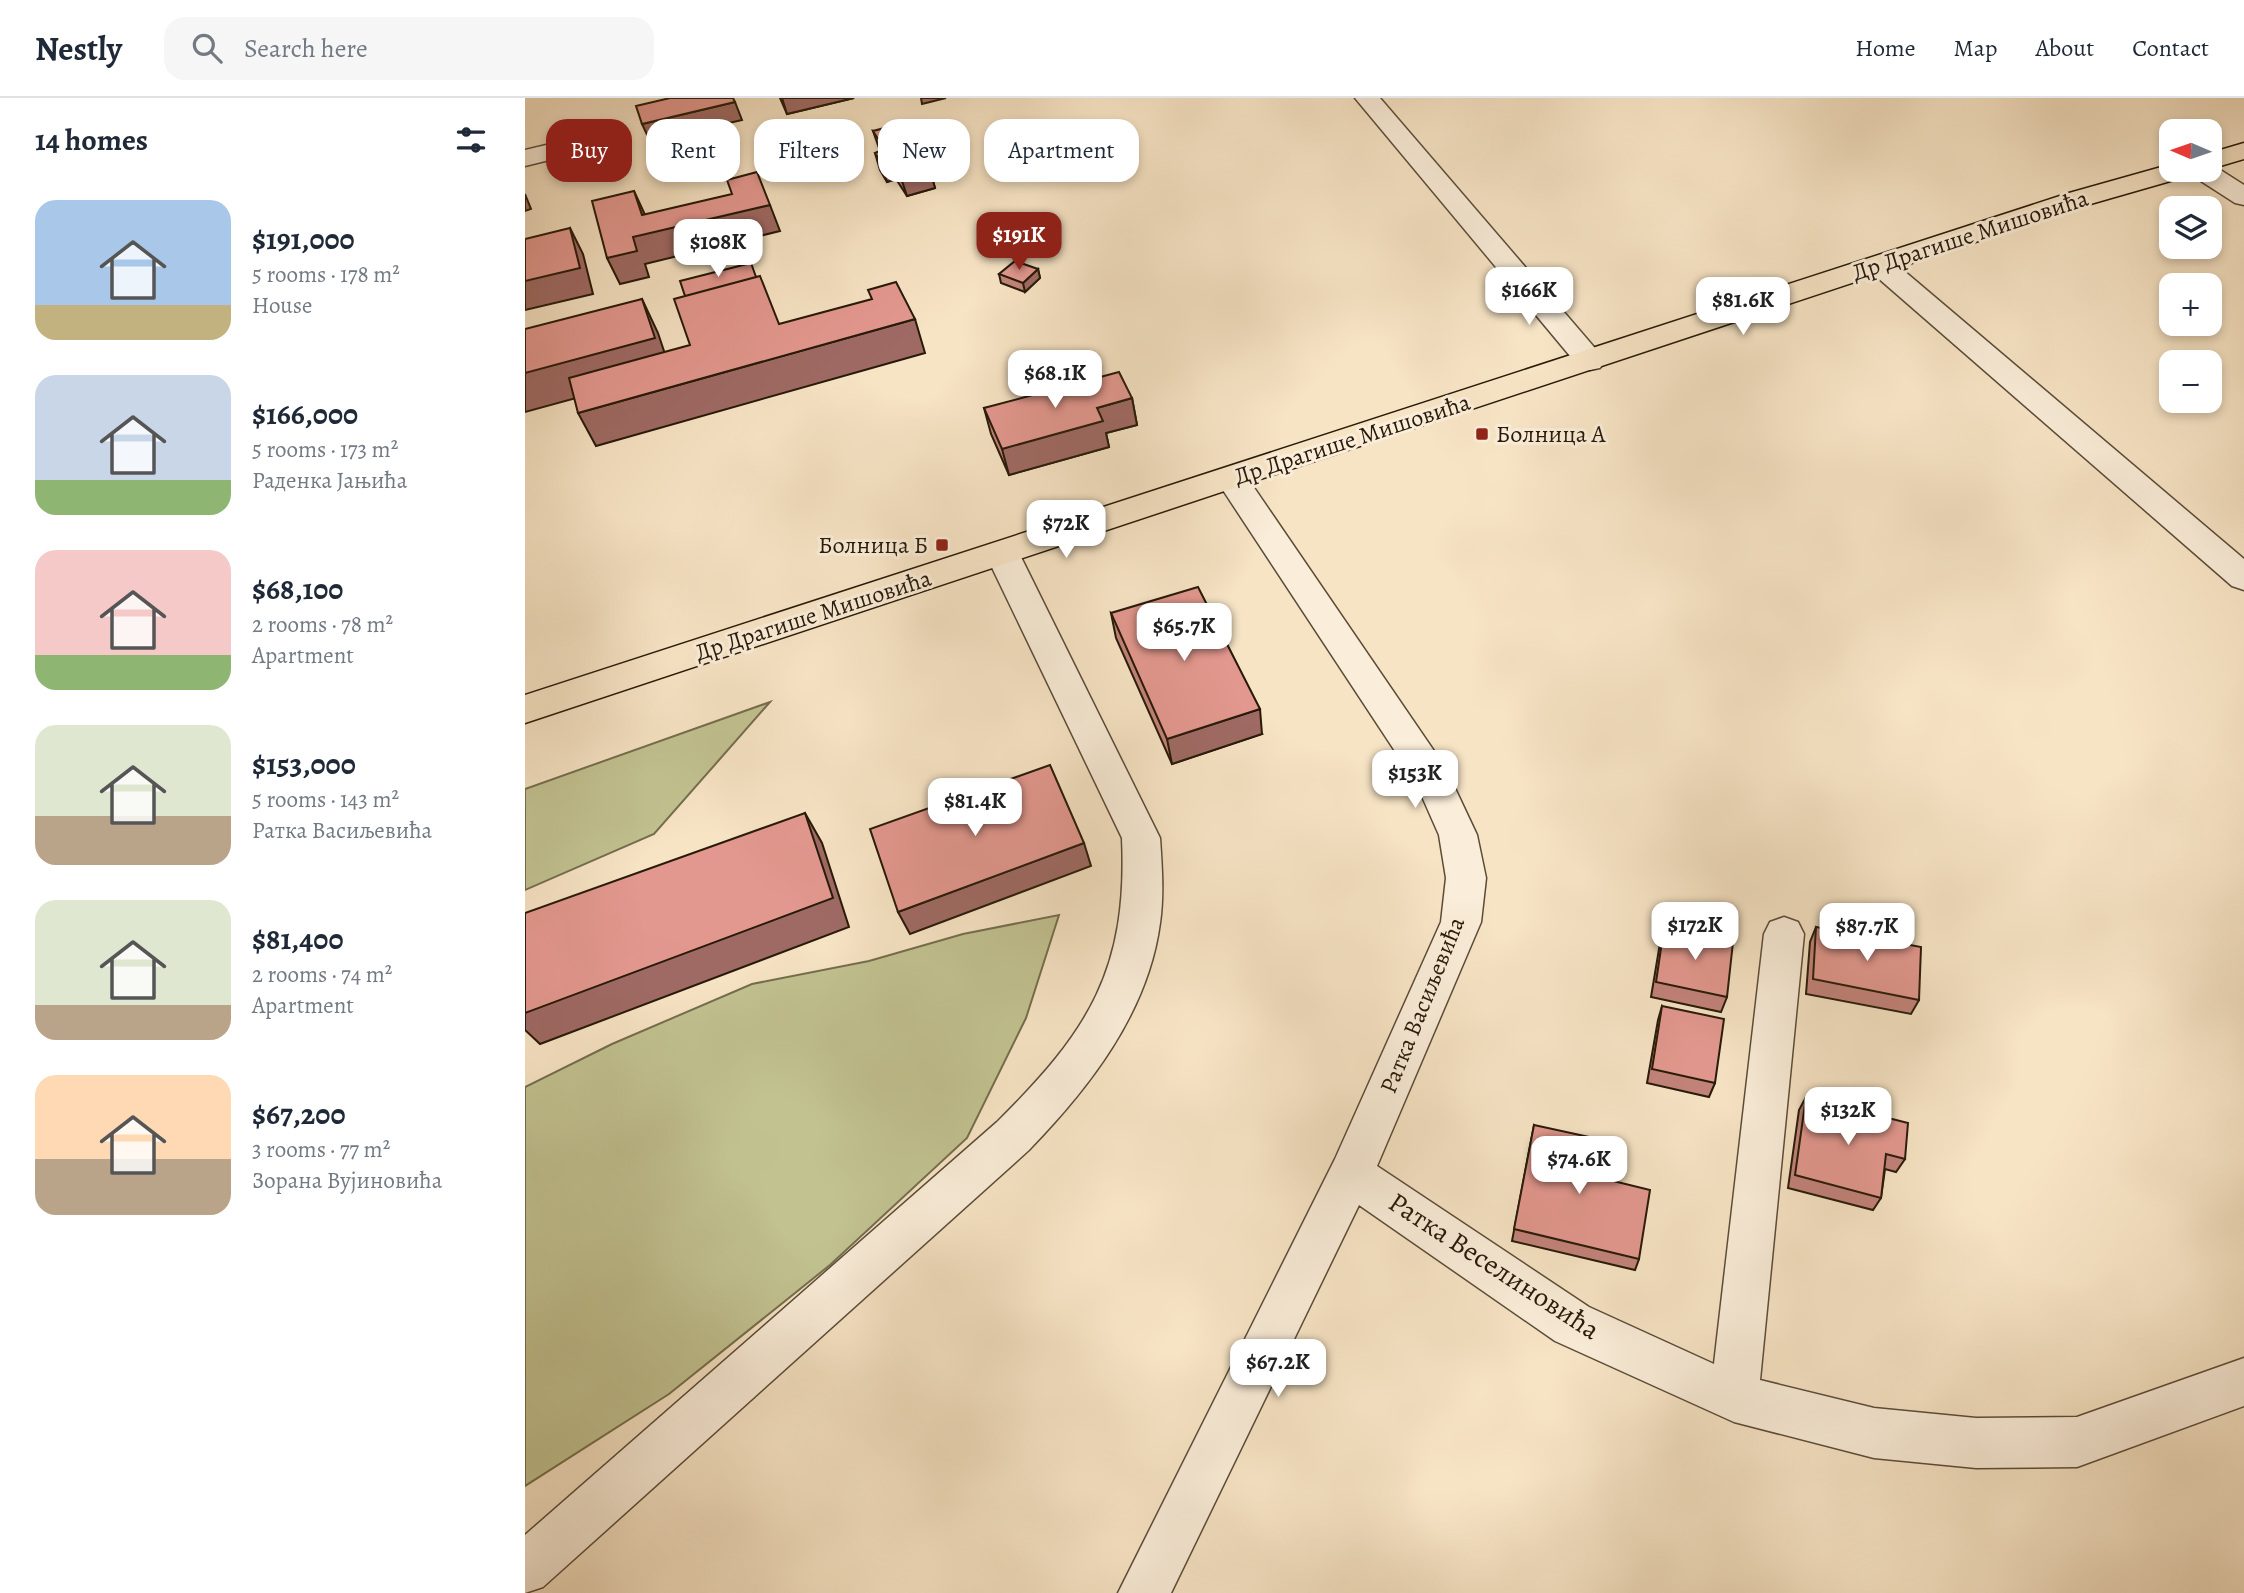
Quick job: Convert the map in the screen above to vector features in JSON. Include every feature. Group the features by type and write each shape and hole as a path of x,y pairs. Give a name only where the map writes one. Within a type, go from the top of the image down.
{"main road":[{"path":"2223,157 2244,151"},
{"name":"Др Драгише Мишовића","path":"525,709 2078,199 2159,176"}],"street":[{"path":"1367,98 1590,361"},
{"path":"525,159 546,154"},
{"path":"2221,182 2244,197"},
{"path":"1880,265 2244,578"},
{"name":"Ратка Васиљевића","path":"1144,1593 1351,1174 1461,922 1466,878 1458,835 1432,777 1231,478"},
{"path":"525,1569 1046,1105 1074,1072 1116,1003 1130,968 1141,923 1145,869 1141,838 1002,552"},
{"path":"1734,1398 1784,934"},
{"name":"Ратка Веселиновића","path":"1351,1174 1572,1324 1734,1398 1874,1433 1976,1443 2077,1442 2244,1382"}],"green space":[{"path":"770,702 654,834 525,890 525,789"},
{"path":"1059,915 1026,1018 967,1138 830,1265 669,1394 525,1486 525,1087 612,1044 752,984 869,961 963,934"}],"building":[{"path":"670,98 733,98 735,102 663,119 646,119 646,123 642,124 636,106"},
{"path":"754,173 754,182 761,182 770,205 633,237 637,251 607,258 592,201 634,191 642,215 732,194 728,182 740,182 740,177"},
{"path":"570,228 580,268 525,281 525,239"},
{"path":"1015,261 1038,269 1023,283 999,274"},
{"path":"751,263 756,277 685,296 680,281"},
{"path":"760,276 779,324 872,299 868,290 896,282 915,319 578,413 569,378 690,345 674,299"},
{"path":"642,299 655,338 525,373 525,329"},
{"path":"1119,372 1132,398 1097,408 1103,421 1002,449 984,408"},
{"path":"1198,587 1260,709 1167,739 1111,613"},
{"path":"1050,765 1084,843 898,912 870,829"},
{"path":"805,813 833,898 525,1013 525,913"},
{"path":"1816,927 1921,947 1919,1000 1813,979"},
{"path":"1664,928 1733,942 1727,997 1656,982"},
{"path":"1662,1006 1724,1019 1715,1083 1652,1069"},
{"path":"1806,1097 1908,1123 1905,1159 1886,1154 1881,1198 1795,1175"},
{"path":"1534,1125 1603,1140 1597,1177 1650,1190 1639,1259 1514,1229"}],"place":[{"name":"Болница А","path":"1482,434"},
{"name":"Болница Б","path":"942,545"}]}
